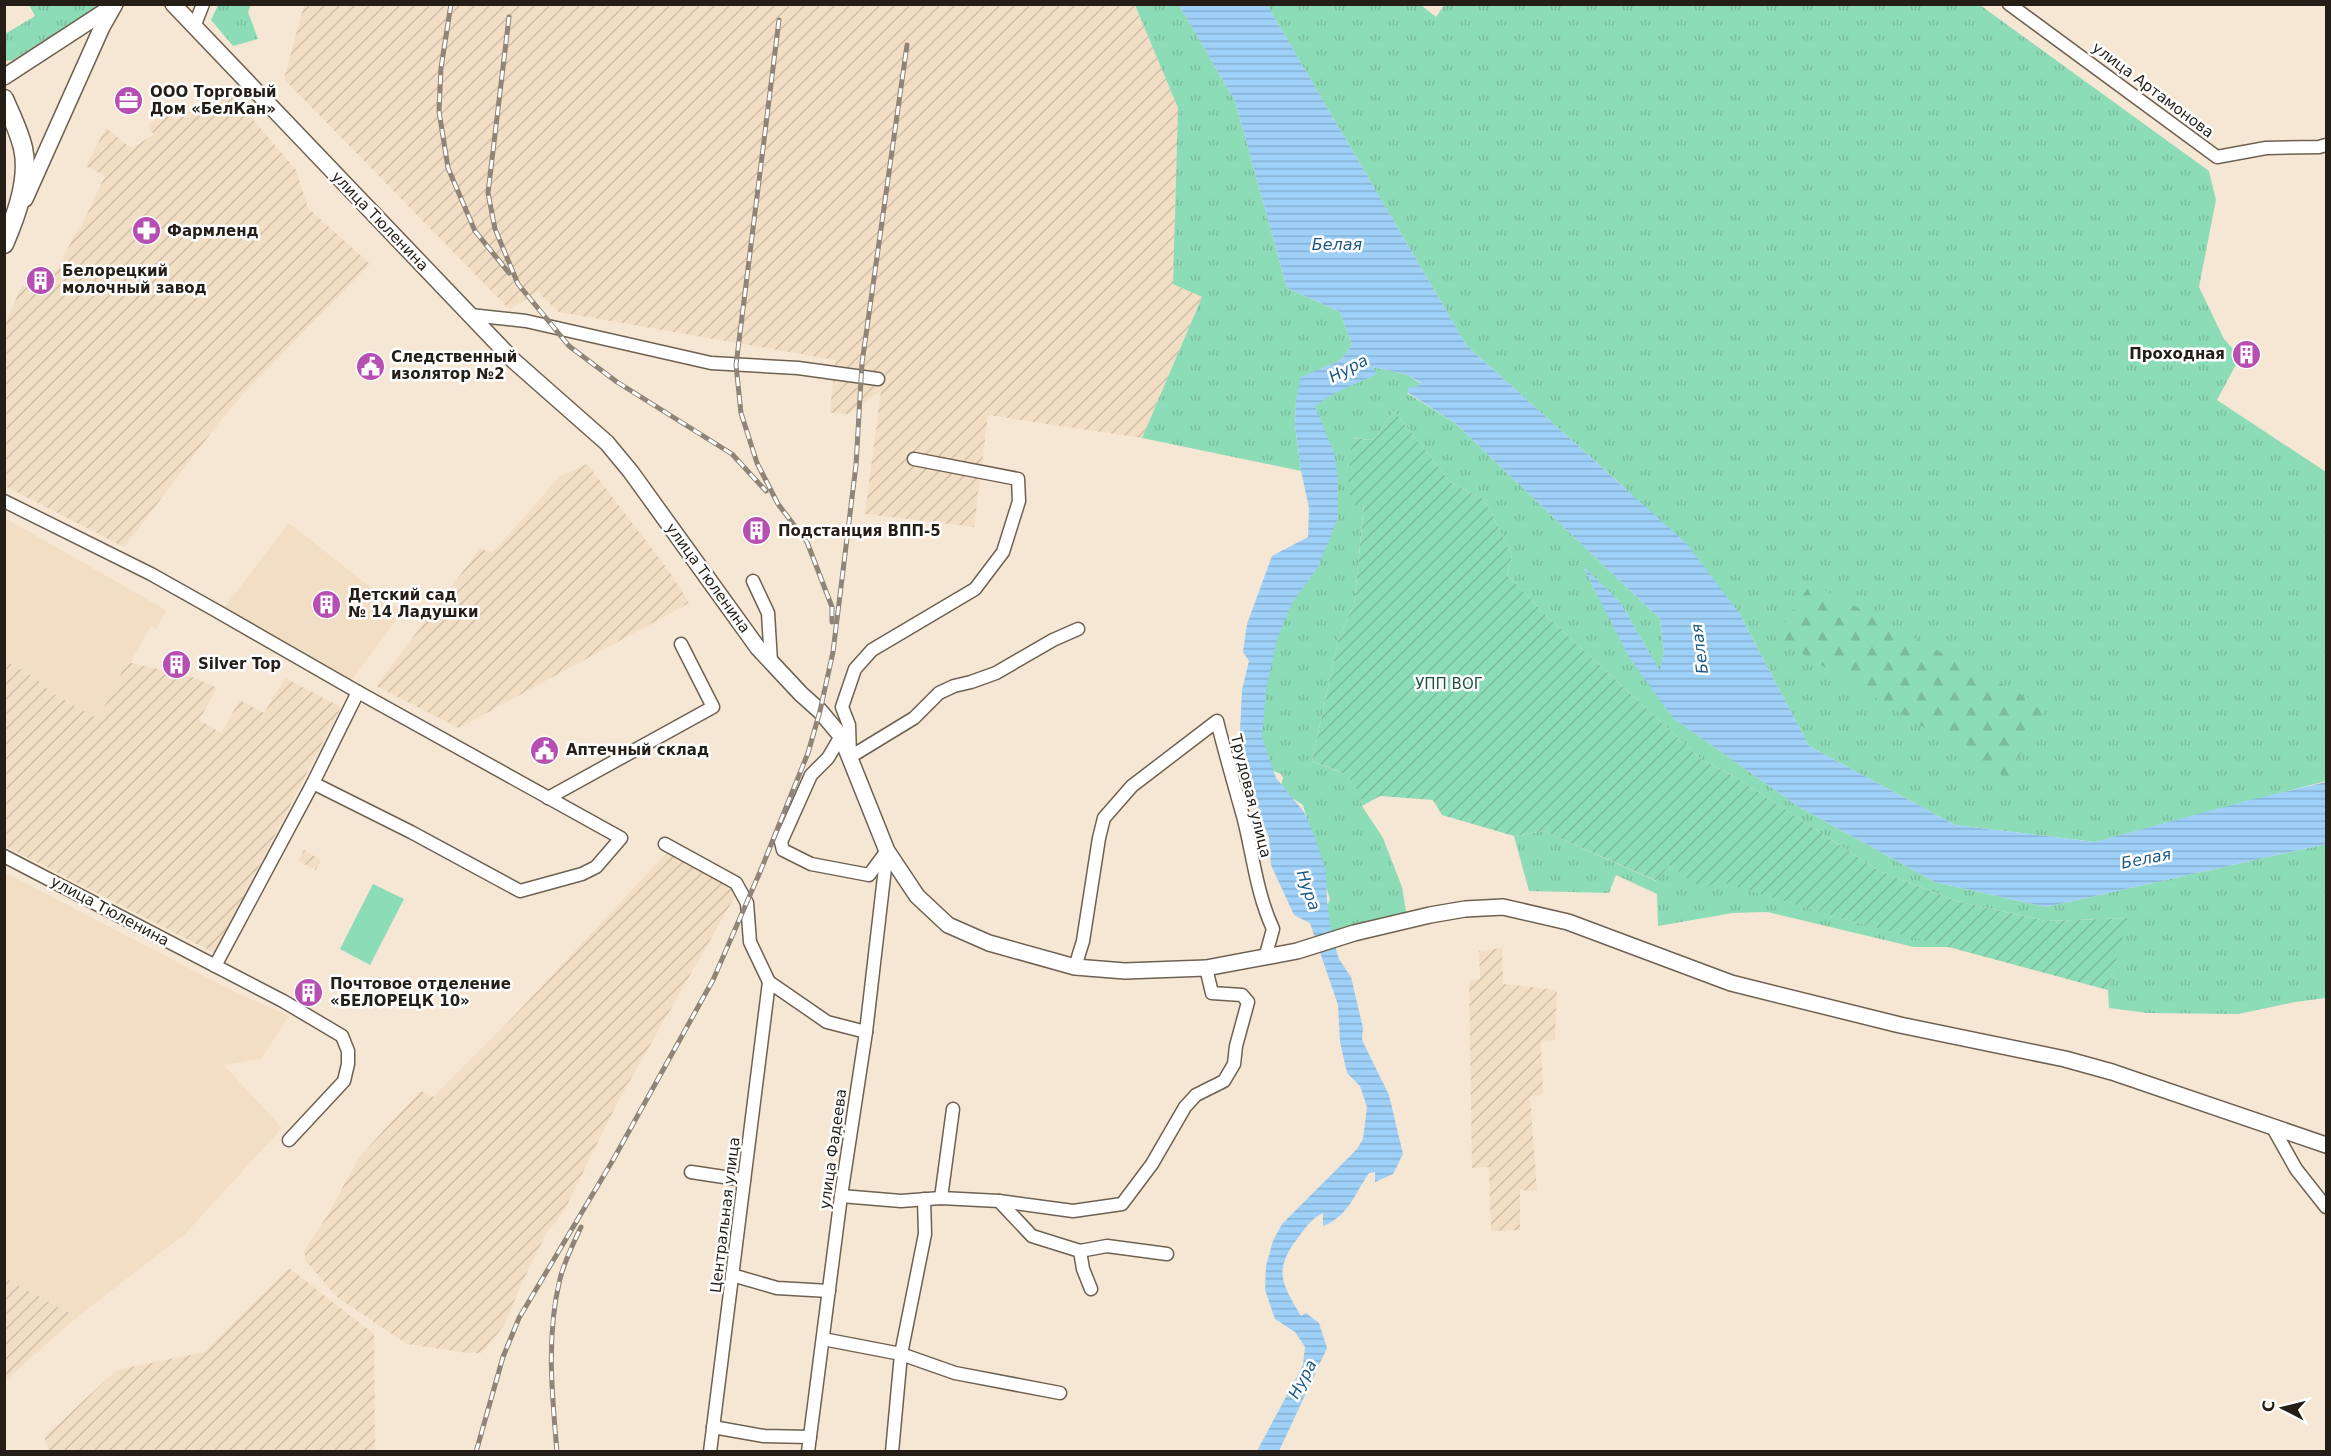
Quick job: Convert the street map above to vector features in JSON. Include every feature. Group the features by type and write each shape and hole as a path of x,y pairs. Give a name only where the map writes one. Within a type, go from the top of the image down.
{"main road":[{"path":"4,99 23,147 25,166 13,224 4,244"}],"street":[{"path":"4,76 115,4 102,27 13,224"},
{"name":"улица Тюленина","path":"173,4 514,360 607,443 631,472 758,648 820,711 841,736 887,851 917,896 948,925 989,943 1075,967 1125,971 1206,968 1297,951 1354,933 1465,909 1503,908 1568,922 1731,983 1900,1025 2065,1059 2155,1084 2326,1145"},
{"path":"194,27 203,4"},
{"name":"улица Артамонова","path":"2009,4 2217,157 2266,148 2326,145"},
{"path":"23,147 37,148 46,143 56,131"},
{"path":"470,315 526,321 711,363 798,369 878,379"},
{"path":"914,459 1018,479 1019,501 1003,552 975,589 872,650 855,669 842,707 849,725 850,757 914,718 946,689 996,673 1077,629"},
{"path":"4,501 151,574 621,838 596,867 582,874 520,891 411,832 313,783"},
{"path":"753,581 768,614 771,662"},
{"path":"548,798 713,707 681,644"},
{"path":"215,966 313,783 358,692"},
{"name":"Трудовая улица","path":"1075,967 1083,940 1104,818 1132,786 1217,721 1244,817 1255,877 1264,910 1273,929 1265,958"},
{"path":"841,736 828,758 811,776 781,842 783,850 811,864 869,875 887,851"},
{"path":"664,843 736,883 747,903 750,942 769,982 827,1022 866,1032"},
{"name":"улица Фадеева","path":"808,1452 841,1196 866,1032 887,851"},
{"name":"улица Тюленина","path":"4,856 283,1001 342,1036 348,1051 344,1081 289,1140"},
{"path":"841,1196 901,1201 941,1198 999,1201 1073,1211 1122,1204 1152,1164 1185,1107 1196,1095 1224,1081 1234,1064 1236,1046 1248,1002 1242,995 1212,993 1206,968"},
{"name":"Центральная улица","path":"710,1452 769,982"},
{"path":"941,1198 953,1109"},
{"path":"2273,1128 2296,1169 2326,1208"},
{"path":"691,1172 744,1180"},
{"path":"892,1452 901,1354 925,1234 924,1199"},
{"path":"999,1201 1032,1236 1080,1251 1107,1246 1167,1254"},
{"path":"1080,1251 1083,1269 1091,1289"},
{"path":"732,1275 777,1288 829,1291"},
{"path":"823,1339 901,1354 955,1373 1060,1393"},
{"path":"713,1427 764,1436 810,1437"}],"shaded area":[{"path":"304,5 1135,5 1178,108 1173,284 1202,297 1142,438 988,415 974,527 865,514 881,391 848,414 830,413 835,360 559,312 537,291 510,310 284,79"},
{"path":"226,88 296,170 308,208 370,264 244,393 124,547 5,486 5,324 22,285 26,287 38,263 56,272 78,228 80,229 105,176 86,166 106,128 131,148 154,135 148,125 168,111 175,121"},
{"path":"587,464 669,571 689,603 459,728 376,686 480,549 493,552 560,476"},
{"path":"5,518 166,610 157,629 151,626 98,719 49,691 36,678 5,660"},
{"path":"289,523 402,612 352,680 223,609"},
{"path":"4,660 36,678 49,691 98,719 127,662 190,676 217,688 199,720 221,733 240,700 264,713 285,678 341,707 214,953 5,846"},
{"path":"304,850 321,860 316,870 298,861"},
{"path":"669,850 738,891 616,1105 564,1211 546,1234 504,1325 482,1353 407,1344 337,1297 306,1261 304,1251 329,1213 358,1159 391,1122 421,1091 434,1097 502,1029"},
{"path":"4,872 233,991 289,1016 261,1059 224,1065 282,1128 185,1234 77,1317 5,1278"},
{"path":"1502,948 1503,984 1557,990 1555,1040 1541,1041 1543,1095 1530,1096 1537,1191 1520,1190 1520,1230 1491,1231 1489,1167 1472,1168 1469,980 1480,979 1479,951"},
{"path":"289,1268 374,1334 375,1451 49,1451 44,1437 117,1370 204,1352"},
{"path":"5,1278 77,1317 5,1381"}],"green space":[{"path":"1445,4 1980,5 2209,171 2216,200 2199,287 2224,339 2240,357 2217,400 2326,472 2326,781 2095,842 1955,825 1809,746 1739,613 1624,487 1467,346 1267,5 1421,5 1436,17"},
{"path":"29,5 100,5 13,60 5,61 5,34 35,16"},
{"path":"218,5 251,5 248,12 258,39 233,46 211,20"},
{"path":"1135,5 1179,5 1235,101 1287,288 1340,312 1352,345 1341,360 1320,369 1296,400 1295,426 1301,471 1142,438 1202,297 1173,284 1178,108"},
{"path":"1373,367 1408,375 1421,384 1407,393 1455,423 1660,619 1664,652 1660,672 1620,602 1583,567 1604,607 1673,718 1799,807 1935,882 2046,907 2326,844 2326,998 2238,1014 2147,1013 2109,1008 2108,990 2127,918 2046,921 1956,901 1879,871 1737,778 1702,760 1550,619 1507,575 1512,555 1485,500 1451,483 1394,411 1373,440 1352,438 1364,504 1354,605 1339,637 1312,761 1349,776 1360,790 1362,806 1383,838 1402,887 1407,917 1333,939 1324,910 1330,900 1303,805 1280,790 1283,778 1281,774 1271,770 1258,725 1271,622 1324,550 1310,406"},
{"name":"УПП ВОГ","path":"1394,411 1451,483 1485,500 1512,555 1507,575 1550,619 1702,760 1737,778 1879,871 1956,901 2046,921 2128,918 2108,990 1833,916 1718,881 1703,889 1669,865 1657,881 1544,831 1514,836 1442,815 1433,800 1380,796 1362,806 1360,795 1351,780 1338,771 1312,761 1339,637 1354,605 1364,505 1353,505 1348,490 1351,438 1373,440"},
{"path":"1811,583 2046,708 2007,778 1775,637"},
{"path":"1544,831 1656,881 1669,865 1703,888 1718,880 1833,916 1951,947 1914,947 1767,912 1733,913 1658,926 1657,894 1616,875 1609,893 1529,891 1514,836"},
{"path":"373,884 404,899 370,965 340,949"}],"water":[{"name":"Белая","path":"1179,5 1267,5 1467,346 1687,544 1739,613 1809,746 1955,825 2095,842 2326,782 2326,844 2046,907 1935,882 1799,807 1673,718 1629,657 1582,565 1620,602 1660,671 1664,652 1660,619 1455,423 1407,392 1409,387 1416,387 1421,383 1408,375 1373,367 1377,374 1335,393 1315,406 1334,453 1338,478 1338,518 1318,567 1292,603 1277,639 1266,690 1262,737 1276,778 1304,812 1326,870 1331,932 1339,959 1351,977 1363,1028 1362,1040 1389,1095 1403,1154 1393,1174 1375,1182 1375,1172 1369,1173 1339,1217 1323,1226 1323,1213 1312,1221 1297,1239 1285,1260 1283,1278 1289,1295 1301,1316 1306,1313 1319,1323 1327,1348 1279,1451 1257,1451 1303,1365 1305,1347 1295,1332 1275,1319 1265,1290 1266,1266 1273,1241 1282,1224 1357,1149 1363,1139 1367,1107 1360,1086 1347,1073 1340,1042 1338,1005 1310,923 1294,915 1271,865 1269,837 1259,815 1240,731 1242,690 1249,661 1243,652 1247,624 1272,556 1308,537 1309,508 1295,426 1296,400 1301,377 1341,360 1352,345 1340,312 1287,288 1235,101"}],"railway":[{"path":"451,4 441,68 439,111 448,168 475,231 509,273"},
{"path":"509,17 488,193 495,229 518,284 569,346 617,382 732,454 766,491"},
{"path":"779,20 736,365 741,413 757,463 778,504 807,542 832,607 832,622"},
{"path":"476,1452 503,1357 519,1318 613,1160 713,980 808,753 833,652 856,465 862,363 907,45"},
{"path":"557,1452 551,1365 553,1322 562,1273 581,1227"}],"place":[{"name":"ООО Торговый Дом «БелКан»","path":"129,101"},
{"name":"Фармленд","path":"146,231"},
{"name":"Белорецкий молочный завод","path":"41,280"},
{"name":"Проходная","path":"2246,354"},
{"name":"Следственный изолятор №2","path":"370,366"},
{"name":"Подстанция ВПП-5","path":"757,531"},
{"name":"Детский сад № 14 Ладушки","path":"327,604"},
{"name":"Silver Top","path":"177,664"},
{"name":"Аптечный склад","path":"545,750"},
{"name":"Почтовое отделение «БЕЛОРЕЦК 10»","path":"309,993"}],"water label":[{"name":"Нура","path":"1348,368"},
{"name":"Нура","path":"1309,890"},
{"name":"Нура","path":"1302,1379"}]}
